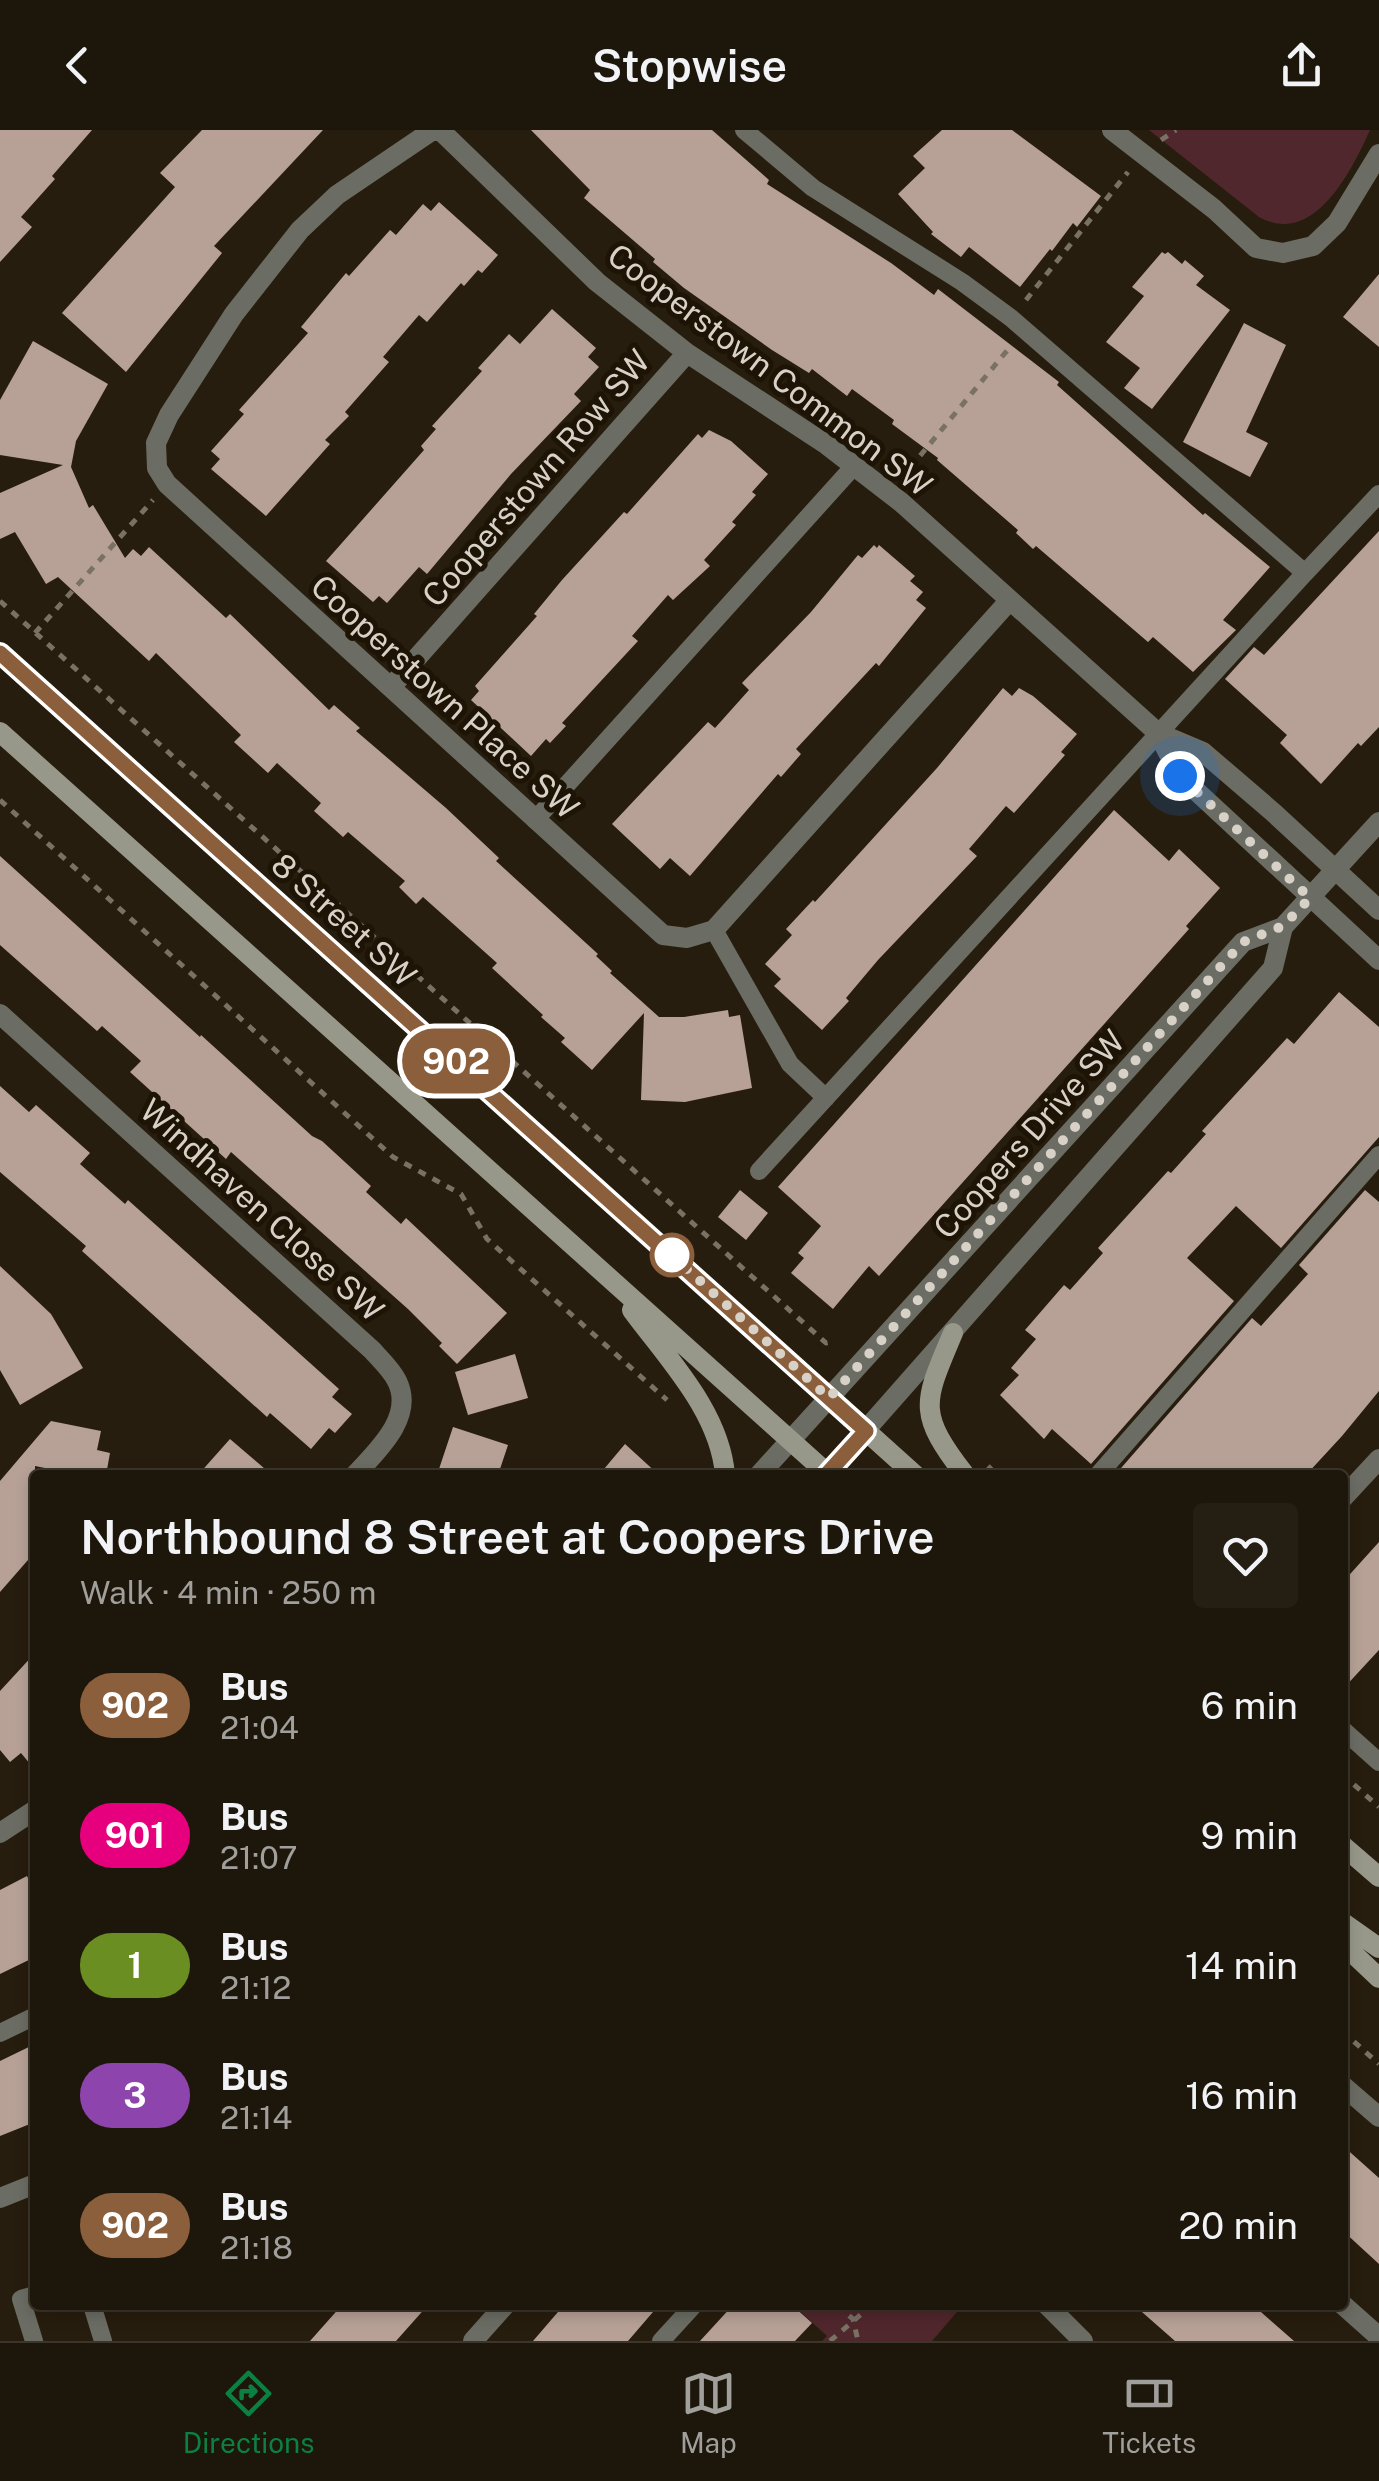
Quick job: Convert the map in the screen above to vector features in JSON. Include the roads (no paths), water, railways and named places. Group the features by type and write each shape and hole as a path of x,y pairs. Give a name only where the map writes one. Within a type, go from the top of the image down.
{"main road":[{"name":"8 Street SW","path":"0,653 909,1470"},
{"path":"0,732 822,1470"},
{"path":"608,1276 709,1419 723,1452 725,1470"},
{"path":"953,1332 929,1389 928,1419 960,1470"},
{"path":"1348,1851 1379,1877"},
{"path":"1348,1926 1379,1948"},
{"path":"1348,1949 1379,1978"}],"street":[{"name":"Cooperstown Common SW","path":"436,130 597,282 686,353 854,466 1010,600 1158,734 1180,776 1379,960"},
{"name":"Cooperstown Place SW","path":"436,130 337,196 300,230 234,314 168,415 156,443 157,468 167,484 663,935 687,938 714,930"},
{"path":"1112,130 1256,248 1283,252 1314,246 1337,223 1379,154"},
{"name":"Cooperstown Row SW","path":"391,687 686,353"},
{"path":"714,930 1010,600"},
{"name":"Cooperstown Common SW","path":"1158,734 1203,752 1379,910"},
{"name":"Coopers Drive SW","path":"764,1470 1243,942 1283,926 1379,822"},
{"name":"Coopers Drive SW","path":"831,1470 1273,968 1283,926"},
{"name":"Windhaven Close SW","path":"0,1014 372,1350 397,1380 403,1401 397,1423 359,1470"},
{"path":"1348,1492 1379,1458"},
{"path":"0,1833 30,1813"},
{"path":"1348,2089 1379,2117"},
{"path":"0,2198 30,2186"},
{"path":"472,2341 500,2310"},
{"path":"1053,2310 1084,2341"},
{"path":"1348,2310 1378,2339"}],"lane":[{"path":"744,130 813,188 962,282 1018,324 1304,573"},
{"path":"535,820 854,466"},
{"path":"759,1171 1379,494"},
{"path":"714,930 790,1064 826,1098"},
{"path":"1102,1470 1379,1155"},
{"path":"1348,1734 1379,1762"},
{"path":"0,2033 30,2018"},
{"path":"30,2297 21,2300 34,2341"},
{"path":"93,2310 102,2341"},
{"path":"662,2341 690,2310"}]}
